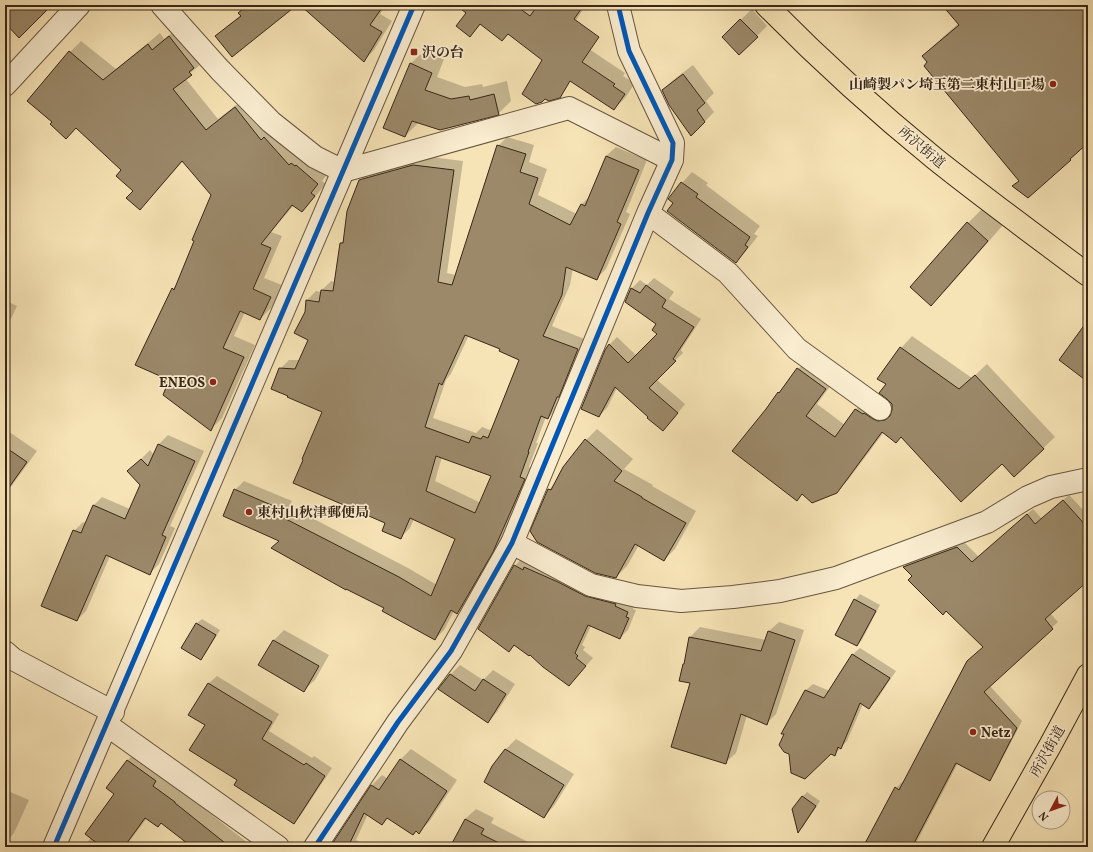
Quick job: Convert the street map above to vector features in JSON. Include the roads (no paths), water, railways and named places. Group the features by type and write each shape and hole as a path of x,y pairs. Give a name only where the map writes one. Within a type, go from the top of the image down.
{"main road":[{"name":"所沢街道","path":"766,5 861,96 934,158 1088,275"},
{"name":"所沢街道","path":"993,847 1088,675"}],"street":[{"path":"162,5 220,70 271,122 314,157 343,171 569,108 672,160"},
{"path":"54,847 414,5"},
{"path":"315,847 398,722 452,651 512,543 648,212 672,160 673,143 629,51 618,5"},
{"path":"5,85 74,7"},
{"path":"648,212 728,273 797,349 880,409"},
{"path":"512,543 591,585 637,596 681,601 733,597 780,591 836,578 987,522 1028,497 1051,487 1088,479"},
{"path":"5,652 13,659 110,718 278,847"}],"place":[{"name":"沢の台","path":"414,52"},
{"name":"山崎製パン埼玉第二東村山工場","path":"1053,84"},
{"name":"ENEOS","path":"213,382"},
{"name":"東村山秋津郵便局","path":"249,512"},
{"name":"Netz","path":"973,732"}]}
